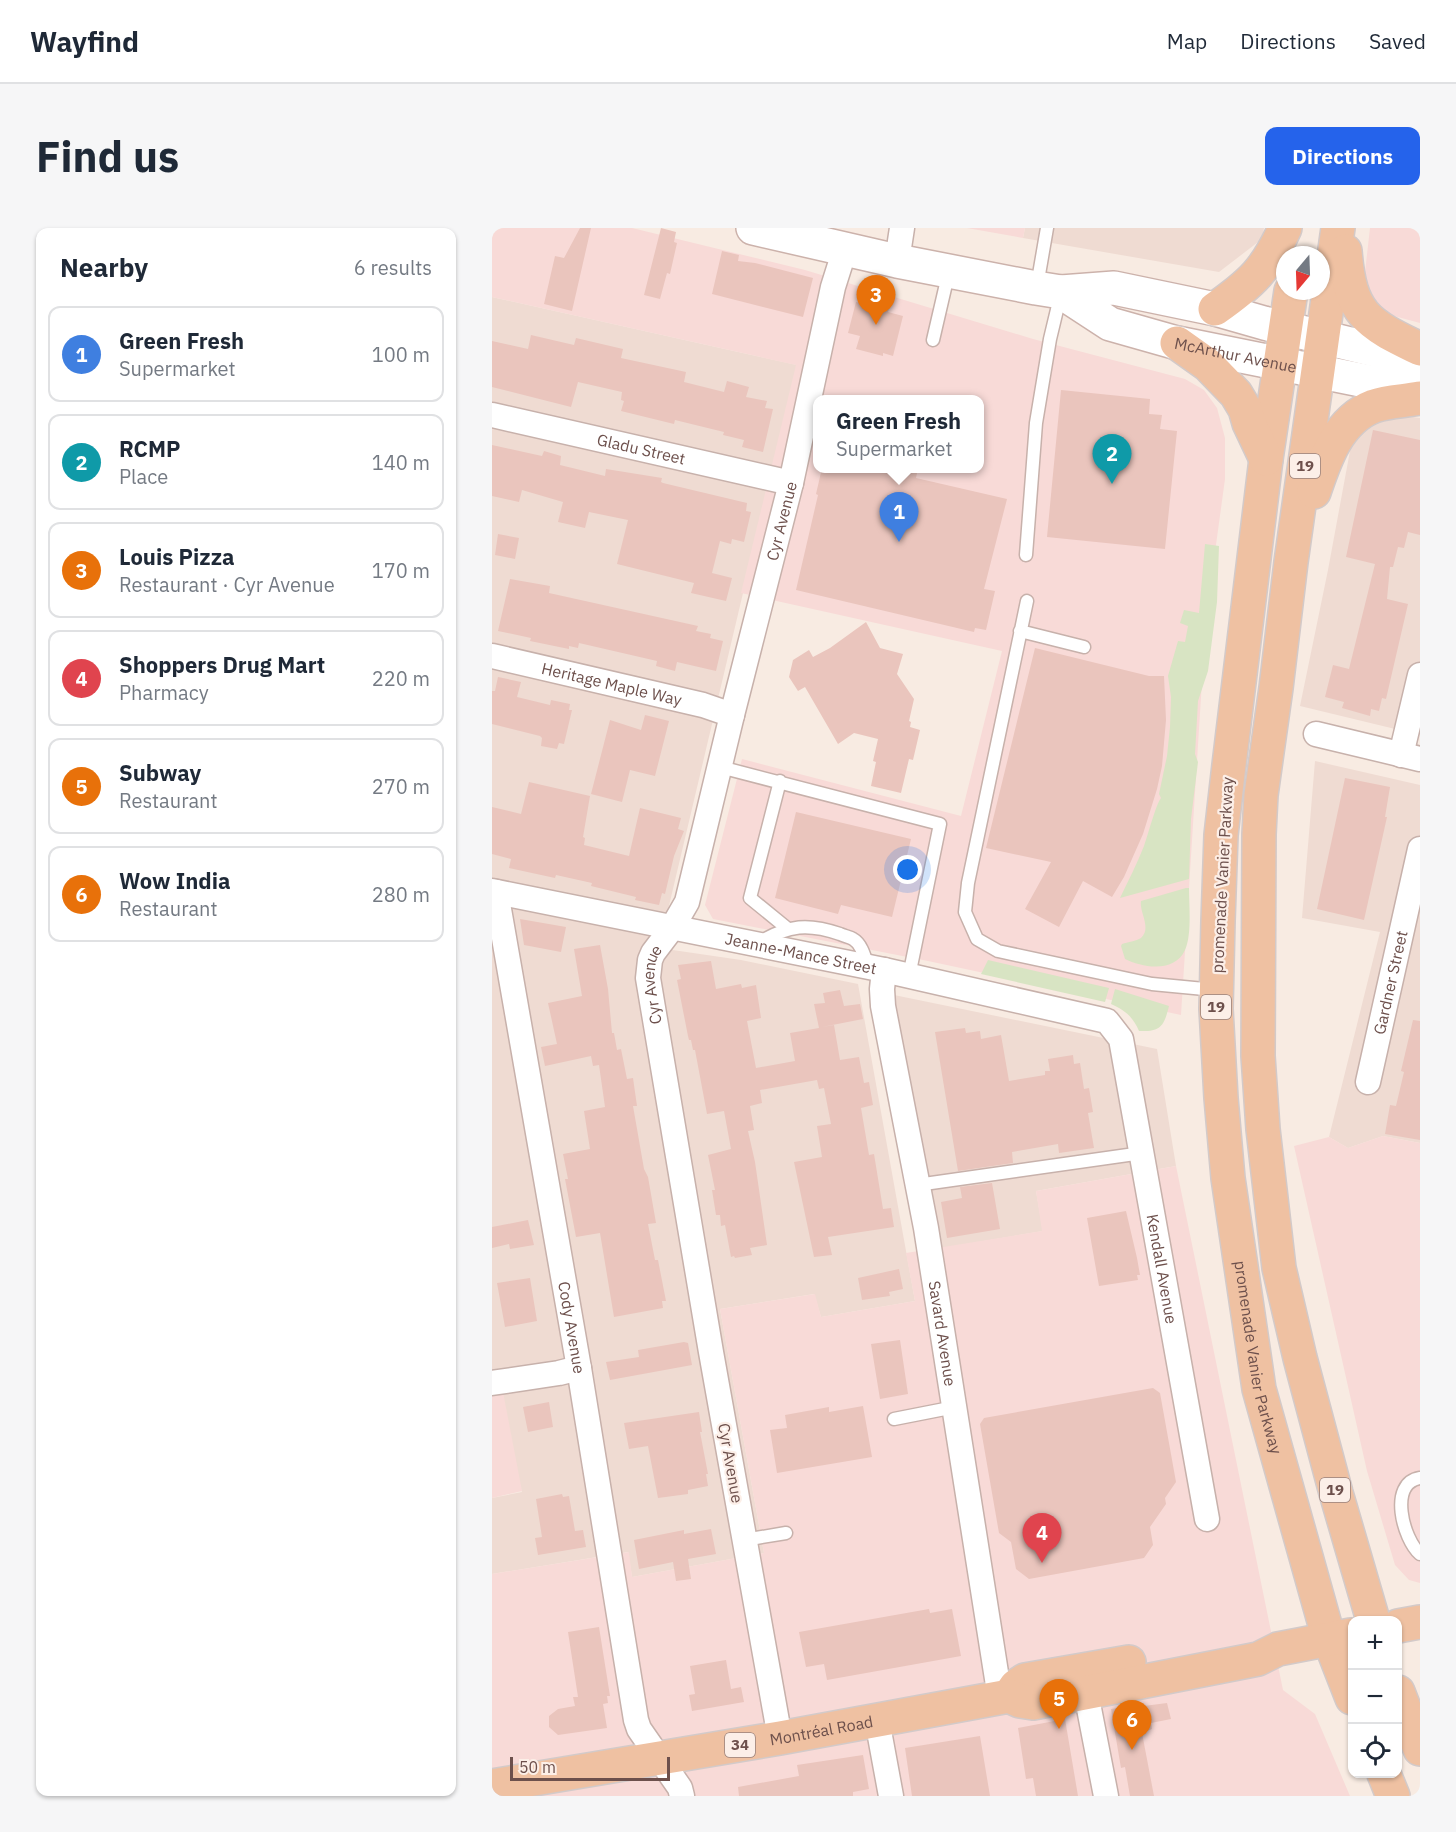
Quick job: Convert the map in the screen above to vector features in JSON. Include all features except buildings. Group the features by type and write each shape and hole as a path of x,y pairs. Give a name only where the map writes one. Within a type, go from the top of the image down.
{"main road":[{"path":"1215,309 1255,278 1276,248 1285,228"},
{"path":"1297,246 1299,228"},
{"name":"19","path":"1338,228 1261,795 1258,1056 1263,1129 1279,1268 1300,1358 1372,1616"},
{"path":"1344,228 1348,281 1360,309 1377,326 1420,349"},
{"name":"McArthur Avenue","path":"763,229 897,261 1049,290 1114,288 1215,309 1286,329 1420,361"},
{"name":"McArthur Avenue","path":"1049,290 1110,324 1177,343 1420,392"},
{"name":"promenade Vanier Parkway","path":"1290,300 1266,459 1221,835 1217,990 1221,1098 1228,1178 1259,1389 1341,1637 1348,1673"},
{"path":"1177,343 1208,365 1236,394 1245,409 1266,459"},
{"path":"1291,562 1325,459 1343,430 1352,420 1373,407 1420,398"},
{"path":"1402,1625 1420,1622"},
{"name":"Montréal Road","path":"492,1786 780,1738 1004,1697 1033,1703 1258,1659 1278,1649 1341,1637"},
{"name":"Montréal Road","path":"1004,1697 1025,1680 1097,1667 1246,1643 1278,1649"},
{"path":"1402,1702 1420,1749"},
{"path":"1385,1778 1393,1796"}],"street":[{"path":"897,261 902,228"},
{"name":"Cyr Avenue","path":"780,1738 709,1343 648,978 653,953 672,928 687,902 791,483 833,287 845,249"},
{"name":"Gladu Street","path":"492,415 791,483"},
{"name":"Heritage Maple Way","path":"492,656 703,705 732,715"},
{"path":"1316,734 1410,757 1420,675"},
{"name":"Gardner Street","path":"1368,1082 1420,849"},
{"name":"Jeanne-Mance Street","path":"494,891 909,976 1107,1022"},
{"name":"Cody Avenue","path":"494,891 579,1368 636,1720 639,1729 680,1788 682,1796"},
{"name":"Savard Avenue","path":"876,969 882,989 883,1006 926,1228 1004,1697"},
{"name":"Kendall Avenue","path":"1107,1022 1121,1039 1207,1519"},
{"path":"492,1383 579,1368"},
{"path":"1086,1693 1106,1796"},
{"path":"877,1720 891,1796"}],"lane":[{"path":"1026,555 1036,423 1050,339 1047,228"},
{"path":"933,340 949,271"},
{"path":"1027,601 968,883 965,912 977,939 998,951 1152,984 1217,990"},
{"path":"1020,631 1084,647"},
{"path":"720,767 940,824 909,976"},
{"path":"780,782 750,898 788,929"},
{"path":"756,945 779,931 799,926 829,930 854,939 876,969"},
{"path":"917,1185 1142,1153"},
{"path":"894,1419 955,1407"},
{"path":"1420,1478 1413,1479 1405,1485 1401,1501 1405,1528 1414,1549 1420,1554"},
{"path":"744,1540 786,1533"}],"shaded area":[{"path":"492,228 632,228 805,270 1033,339 1185,379 1204,390 1217,408 1225,438 1225,479 1206,618 1181,1015 928,961 713,919 705,905 742,759 961,816 1002,651 741,593 796,365 492,297"},
{"path":"967,228 1025,228 1023,238"},
{"path":"1025,228 1264,228 1262,239 1219,272 1023,238"},
{"path":"1370,228 1420,228 1420,323 1394,316 1379,308 1364,281"},
{"path":"492,297 797,365 659,948 741,960 858,984 915,1301 821,1317 814,1294 720,1309 764,1553 632,1577 628,1552 492,1574 492,1498 522,1492 492,1394"},
{"path":"1392,414 1420,418 1420,735 1300,706 1352,440"},
{"path":"1315,761 1420,785 1420,1143 1383,1136 1348,1148 1329,1137 1380,932 1302,918"},
{"path":"894,995 1157,1049 1176,1166 1036,1191 1043,1231 937,1249"},
{"path":"1383,1136 1420,1143 1420,1583 1409,1580 1395,1565 1367,1471 1294,1146 1329,1137 1348,1148"},
{"path":"1176,1166 1283,1690 1315,1714 1350,1796 492,1796 492,1574 629,1552 632,1577 764,1553 720,1309 815,1294 821,1317 915,1301 906,1253 1042,1231 1036,1191"},
{"path":"503,1392 522,1491 492,1498 492,1394"}],"green space":[{"path":"1205,544 1219,546 1217,602 1208,671 1198,701 1195,754 1198,762 1191,819 1189,879 1120,898 1141,853 1161,798 1159,794 1170,727 1171,697 1168,676 1178,641 1185,642 1188,626 1180,623 1184,610 1199,613"},
{"path":"1189,888 1189,928 1187,944 1180,957 1174,962 1158,966 1141,965 1125,959 1122,944 1141,938 1144,934 1145,925 1141,901"},
{"path":"988,960 1109,988 1105,1002 981,974"},
{"path":"1115,989 1169,1006 1163,1023 1157,1029 1139,1031 1128,1014 1111,1004"}],"place":[{"name":"Louis Pizza","path":"876,325"},
{"name":"RCMP","path":"1112,484"},
{"name":"Green Fresh","path":"899,542"},
{"name":"Shoppers Drug Mart","path":"1042,1563"},
{"name":"Subway","path":"1059,1729"},
{"name":"Wow India","path":"1132,1750"}]}
